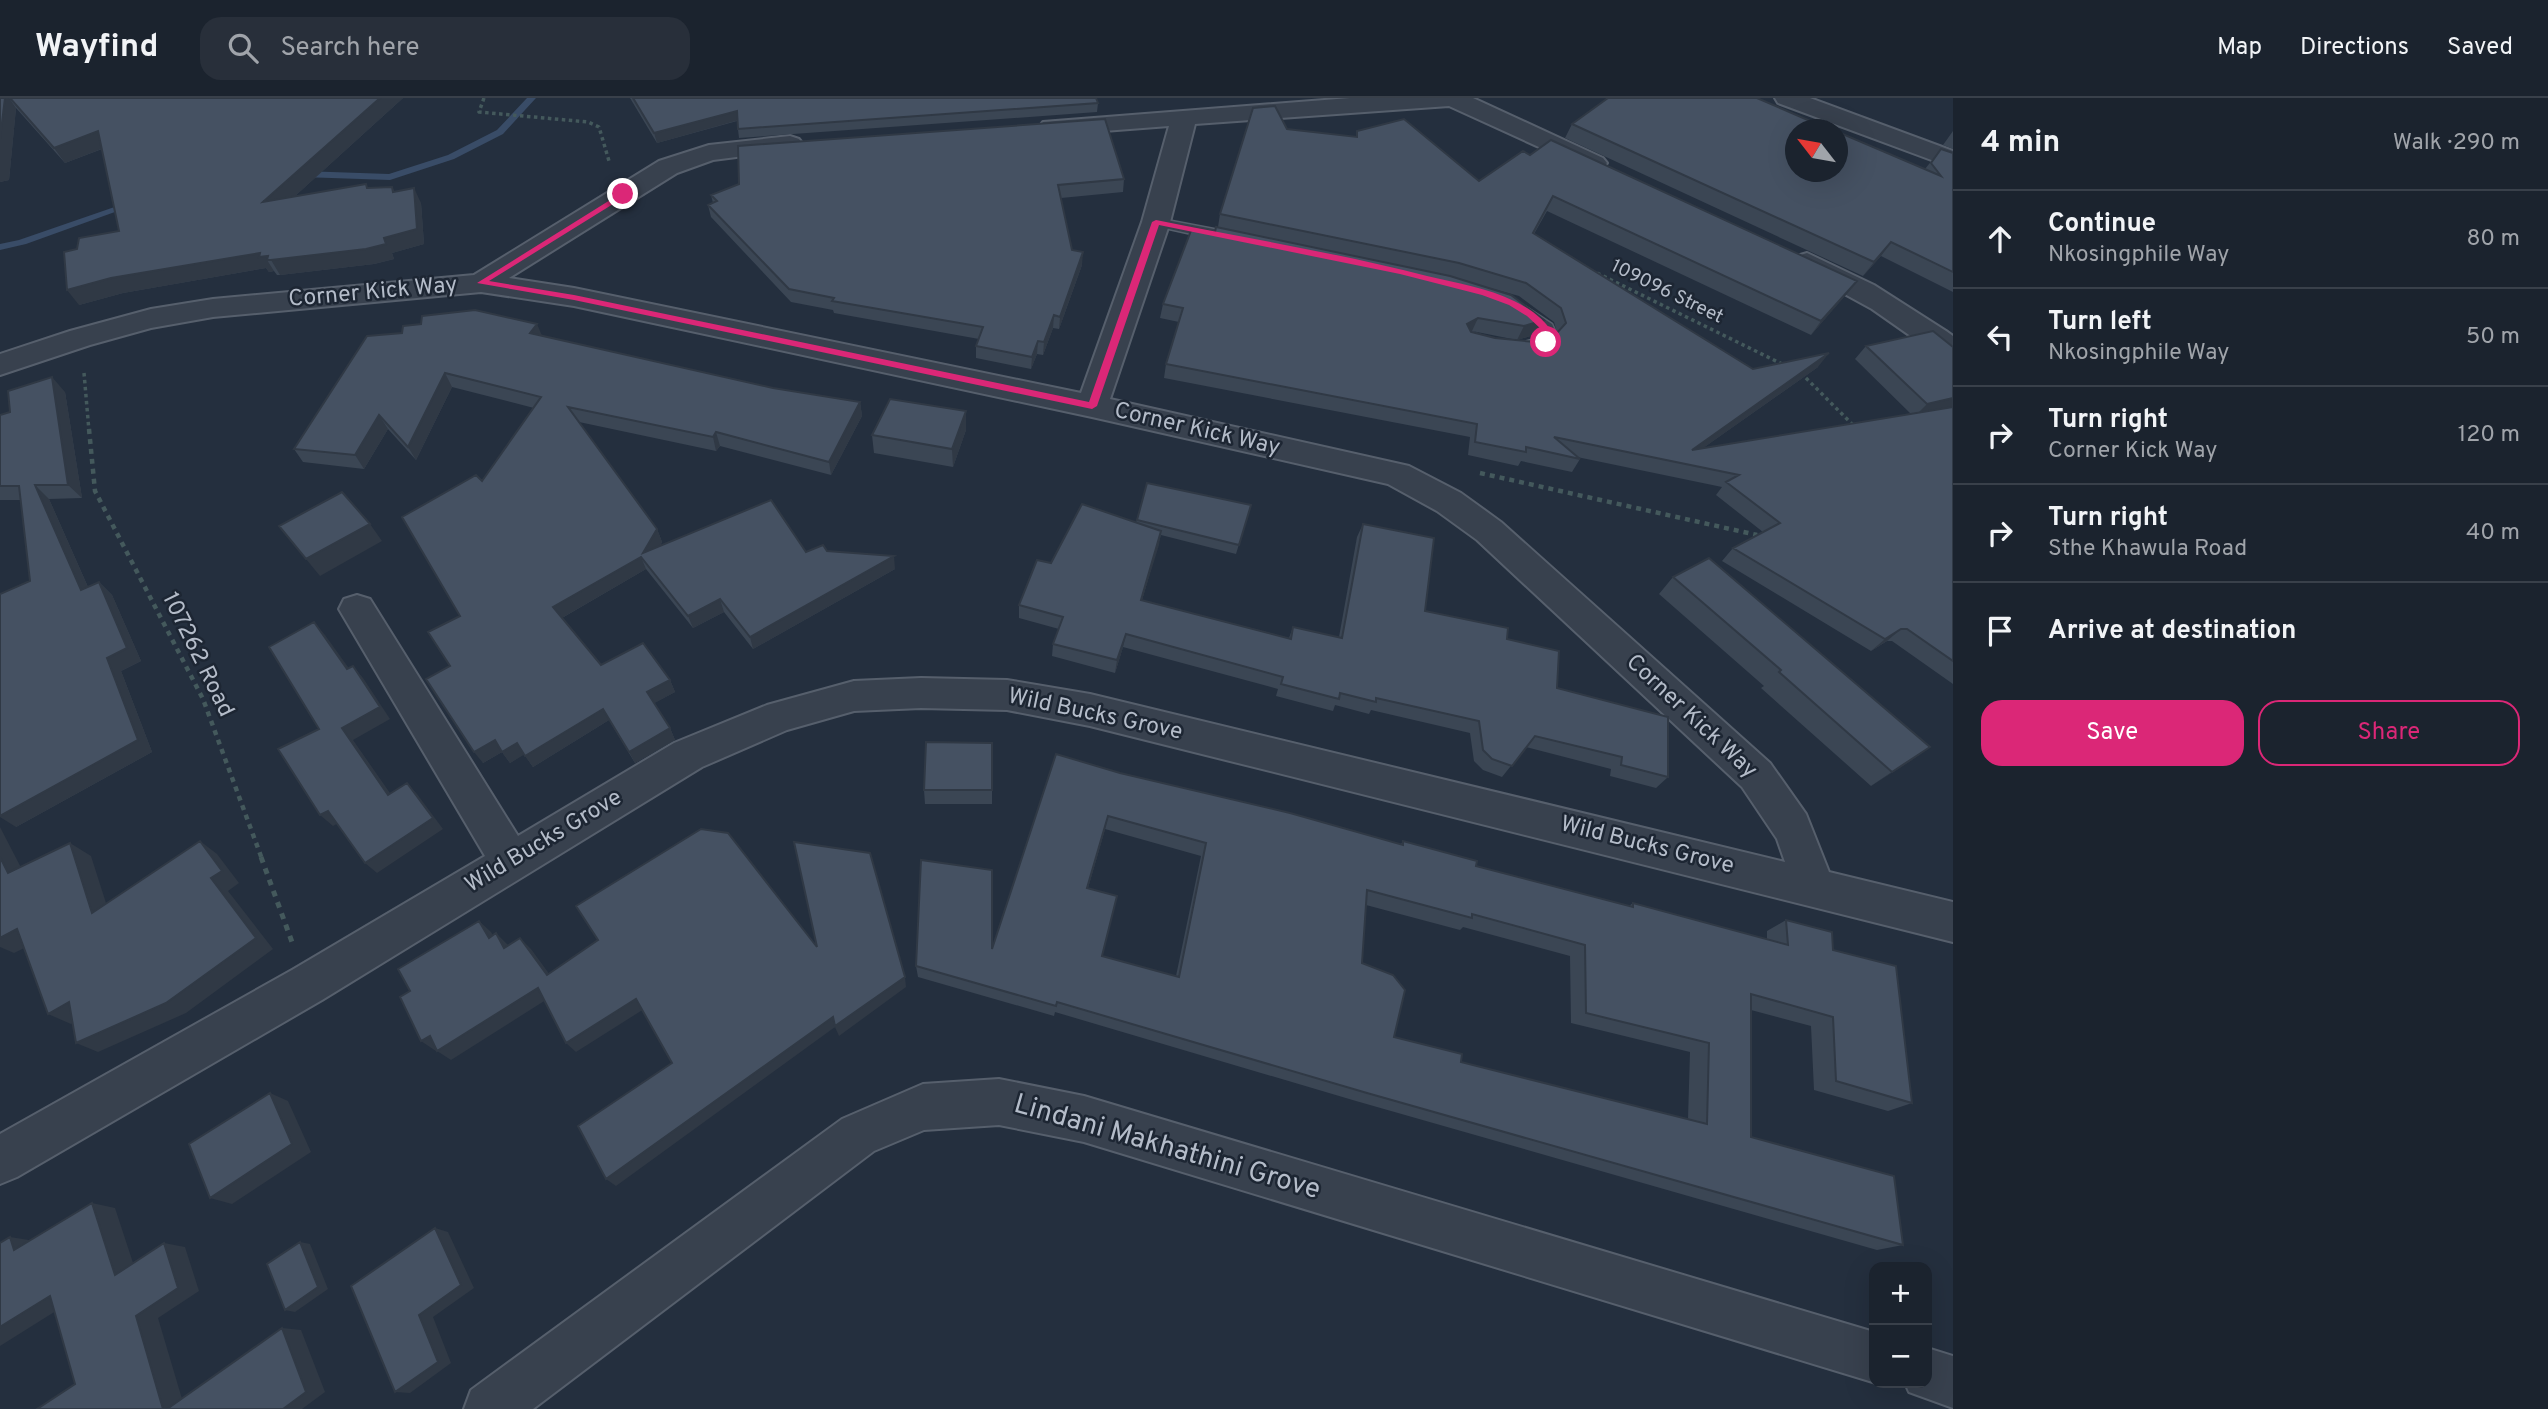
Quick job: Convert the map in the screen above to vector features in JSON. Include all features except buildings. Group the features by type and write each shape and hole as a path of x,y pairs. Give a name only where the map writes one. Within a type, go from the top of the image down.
{"street":[{"path":"1034,128 1348,107 1408,99 1452,98 1618,174"},
{"path":"1787,98 1953,160"},
{"path":"1092,406 1156,222 1184,118"},
{"path":"481,283 668,167 709,153 816,143"},
{"path":"1782,250 1868,292 1919,324 1953,351"},
{"name":"Corner Kick Way","path":"0,365 80,338 151,319 213,308 481,283 574,297 1092,406 1397,474 1449,502 1489,531 1756,775 1789,820 1800,841 1805,852 1811,887"},
{"path":"357,609 511,862"},
{"name":"Wild Bucks Grove","path":"0,1160 307,985 688,755 780,716 854,696 920,693 1007,695 1090,710 1953,922"},
{"name":"Lindani Makhathini Grove","path":"490,1409 858,1135 923,1107 999,1102 1084,1119 1869,1356"},
{"path":"1932,1376 1953,1382"}],"lane":[{"path":"1156,222 1237,239"},
{"path":"1503,300 1530,314 1546,328 1549,335 1546,342 1535,346 1507,345"}],"path":[{"path":"484,98 479,112 588,122 599,127 611,172 646,181"},
{"name":"109096 Street","path":"1589,270 1805,375 1863,435"},
{"name":"107262 Road","path":"80,338 95,491 203,699 307,985"},
{"path":"1472,473 1485,473 1757,535 1769,530"}],"waterway":[{"path":"302,174 390,177 451,157 500,132 532,98"},
{"path":"0,247 132,204"}],"route":[{"path":"623,194 481,283 574,297 1092,406 1156,222 1400,271 1485,293 1512,303 1530,314 1546,328 1549,335 1546,342"}]}
